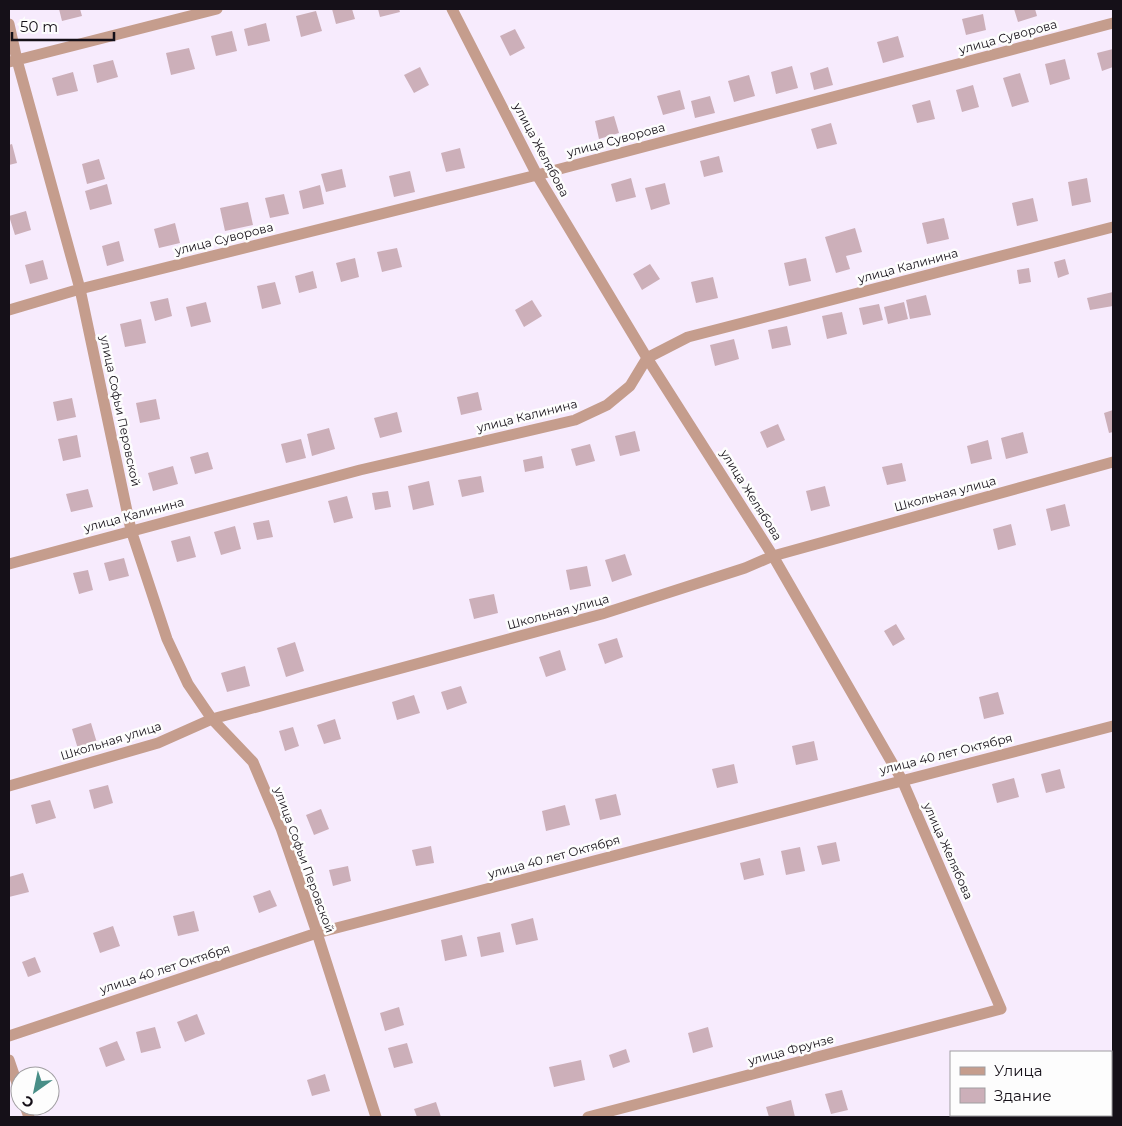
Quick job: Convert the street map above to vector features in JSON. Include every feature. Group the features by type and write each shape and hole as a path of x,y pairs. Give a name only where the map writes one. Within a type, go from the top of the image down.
{"street":[{"path":"13,61 217,9"},
{"name":"улица Желябова","path":"452,9 537,175 647,358 773,556 902,780 1002,1009"},
{"name":"улица Суворова","path":"9,310 80,290 537,175 1113,23"},
{"name":"улица Софьи Перовской","path":"9,24 13,61 80,290 131,530 167,640 188,684 212,719 253,762 281,828 376,1117"},
{"name":"улица Калинина","path":"9,564 360,470 575,420 607,405 630,386 647,358 688,337 1113,227"},
{"name":"Школьная улица","path":"9,786 158,743 212,719 602,614 745,568 773,556 1113,462"},
{"name":"улица 40 лет Октября","path":"9,1036 317,933 1113,726"},
{"name":"улица Фрунзе","path":"588,1117 1002,1009"}],"building":[{"path":"59,9 80,9 82,16 62,21"},
{"path":"332,9 352,9 355,19 336,24"},
{"path":"378,9 399,9 400,12 380,17"},
{"path":"1014,9 1035,9 1037,16 1018,22"},
{"path":"316,11 322,31 301,37 296,16"},
{"path":"983,14 986,30 966,35 962,19"},
{"path":"266,23 270,41 248,46 244,29"},
{"path":"515,29 525,48 510,56 500,36"},
{"path":"232,31 237,51 216,56 211,36"},
{"path":"898,36 904,57 883,63 877,42"},
{"path":"189,48 195,69 171,75 166,53"},
{"path":"1113,49 1113,67 1102,71 1097,53"},
{"path":"1065,59 1070,79 1050,85 1045,64"},
{"path":"113,60 118,77 97,83 93,65"},
{"path":"792,66 798,88 776,94 771,72"},
{"path":"420,67 429,85 414,93 404,75"},
{"path":"828,67 833,85 814,90 810,73"},
{"path":"73,72 78,91 57,96 52,78"},
{"path":"1020,73 1029,102 1012,107 1003,78"},
{"path":"749,75 755,96 734,102 728,81"},
{"path":"973,85 979,107 962,112 956,90"},
{"path":"680,90 685,109 663,115 657,96"},
{"path":"710,96 715,113 695,118 691,101"},
{"path":"930,100 935,119 917,123 912,105"},
{"path":"614,116 619,133 599,139 595,121"},
{"path":"831,123 837,144 817,149 811,129"},
{"path":"12,144 17,163 9,165 9,145"},
{"path":"460,148 465,168 446,172 441,153"},
{"path":"719,156 723,172 704,177 700,161"},
{"path":"99,159 105,179 87,184 82,164"},
{"path":"342,169 346,187 326,192 321,174"},
{"path":"410,171 415,192 394,197 389,176"},
{"path":"631,178 636,197 616,202 611,184"},
{"path":"1087,178 1091,202 1072,206 1068,182"},
{"path":"665,183 670,204 651,210 645,188"},
{"path":"107,184 112,204 90,210 85,191"},
{"path":"320,185 324,204 303,209 299,191"},
{"path":"284,194 289,214 270,218 265,198"},
{"path":"1033,198 1038,221 1017,226 1012,203"},
{"path":"248,202 253,225 225,231 220,208"},
{"path":"26,211 31,230 15,235 9,216"},
{"path":"944,218 949,239 927,244 922,223"},
{"path":"175,223 180,243 159,248 154,229"},
{"path":"855,228 862,252 846,256 850,269 836,273 825,237"},
{"path":"119,241 124,261 107,266 102,246"},
{"path":"397,248 402,267 382,272 377,252"},
{"path":"355,258 359,277 341,282 336,263"},
{"path":"806,258 811,281 789,286 784,263"},
{"path":"1065,259 1069,274 1058,278 1054,262"},
{"path":"43,260 48,279 30,284 25,265"},
{"path":"650,264 660,279 642,290 633,274"},
{"path":"1029,268 1031,282 1019,284 1017,270"},
{"path":"313,271 317,288 299,293 295,276"},
{"path":"713,277 718,298 696,303 691,282"},
{"path":"275,282 281,304 262,309 257,286"},
{"path":"1113,292 1113,306 1090,310 1087,298"},
{"path":"926,295 931,315 910,319 906,300"},
{"path":"168,298 172,316 155,321 150,302"},
{"path":"532,300 542,316 524,327 515,310"},
{"path":"206,302 211,322 191,327 186,307"},
{"path":"904,302 908,319 888,324 884,307"},
{"path":"879,304 883,320 863,325 859,308"},
{"path":"842,312 847,334 827,339 822,316"},
{"path":"141,319 146,343 125,347 120,324"},
{"path":"787,326 791,345 772,349 768,330"},
{"path":"734,339 739,359 715,366 710,345"},
{"path":"478,392 482,410 461,415 457,397"},
{"path":"72,398 76,417 57,421 53,402"},
{"path":"156,399 160,419 140,423 136,403"},
{"path":"1113,410 1113,432 1109,433 1104,413"},
{"path":"397,412 402,432 380,438 374,418"},
{"path":"778,424 785,440 767,448 760,432"},
{"path":"329,428 335,449 312,456 307,434"},
{"path":"635,431 640,451 620,456 615,436"},
{"path":"1023,432 1028,453 1006,459 1001,438"},
{"path":"77,435 81,457 63,461 58,439"},
{"path":"301,439 306,458 286,463 281,444"},
{"path":"988,440 992,459 971,464 967,446"},
{"path":"590,444 595,461 576,466 571,449"},
{"path":"208,452 213,469 195,474 190,457"},
{"path":"542,456 544,468 525,472 523,460"},
{"path":"902,463 906,481 887,485 882,467"},
{"path":"173,466 178,484 153,491 148,473"},
{"path":"481,476 484,492 462,497 458,480"},
{"path":"429,481 434,505 413,510 408,486"},
{"path":"825,486 830,506 811,511 806,491"},
{"path":"88,489 93,507 71,512 66,494"},
{"path":"388,491 391,507 375,510 372,493"},
{"path":"347,496 353,518 334,523 328,501"},
{"path":"1065,504 1070,526 1051,531 1046,509"},
{"path":"269,520 273,537 257,540 253,523"},
{"path":"1011,524 1016,545 998,550 993,529"},
{"path":"235,526 241,549 221,555 214,532"},
{"path":"190,536 196,557 177,562 171,541"},
{"path":"625,554 632,575 612,582 605,560"},
{"path":"124,558 129,576 109,581 104,563"},
{"path":"587,566 591,586 570,590 566,570"},
{"path":"88,570 93,590 79,594 73,573"},
{"path":"494,594 498,613 474,619 469,599"},
{"path":"896,624 905,639 893,646 884,631"},
{"path":"617,638 623,657 605,664 598,644"},
{"path":"295,642 304,671 286,677 277,648"},
{"path":"560,650 566,670 546,677 539,657"},
{"path":"245,666 250,686 227,692 221,673"},
{"path":"461,686 467,703 447,710 441,692"},
{"path":"998,692 1004,714 984,719 979,697"},
{"path":"414,695 420,713 397,720 392,702"},
{"path":"335,719 341,739 324,744 317,725"},
{"path":"91,723 97,743 78,749 72,729"},
{"path":"293,727 299,746 285,751 279,731"},
{"path":"814,741 818,760 796,765 792,746"},
{"path":"734,764 738,783 717,788 712,769"},
{"path":"1060,769 1065,788 1046,793 1041,774"},
{"path":"1014,778 1019,797 997,803 992,784"},
{"path":"108,785 113,803 94,809 89,790"},
{"path":"616,794 621,815 600,820 595,799"},
{"path":"50,800 56,818 36,824 31,805"},
{"path":"565,805 570,825 546,831 542,811"},
{"path":"321,809 329,829 314,835 306,815"},
{"path":"836,842 840,861 822,865 817,846"},
{"path":"431,846 434,863 416,866 412,850"},
{"path":"800,847 805,871 786,875 781,851"},
{"path":"760,858 764,875 744,880 740,863"},
{"path":"348,866 351,881 333,886 329,870"},
{"path":"23,873 29,892 9,897 9,877"},
{"path":"270,890 277,906 259,913 253,896"},
{"path":"194,911 199,931 178,936 173,916"},
{"path":"533,918 538,940 516,945 511,924"},
{"path":"113,926 120,946 100,953 93,933"},
{"path":"500,932 504,952 481,957 477,937"},
{"path":"462,935 467,956 445,961 441,940"},
{"path":"35,957 41,972 28,977 22,962"},
{"path":"399,1007 404,1025 385,1031 380,1013"},
{"path":"197,1014 205,1034 185,1042 177,1022"},
{"path":"155,1027 161,1048 141,1053 136,1032"},
{"path":"708,1027 713,1047 693,1053 688,1033"},
{"path":"117,1041 125,1060 106,1067 99,1048"},
{"path":"407,1043 413,1063 394,1068 388,1048"},
{"path":"626,1049 630,1062 613,1068 609,1055"},
{"path":"581,1060 585,1080 554,1087 549,1067"},
{"path":"325,1074 330,1091 312,1096 307,1080"},
{"path":"842,1090 848,1110 831,1114 825,1094"},
{"path":"791,1100 795,1117 769,1117 766,1107"},
{"path":"436,1102 441,1117 417,1117 414,1109"}]}
